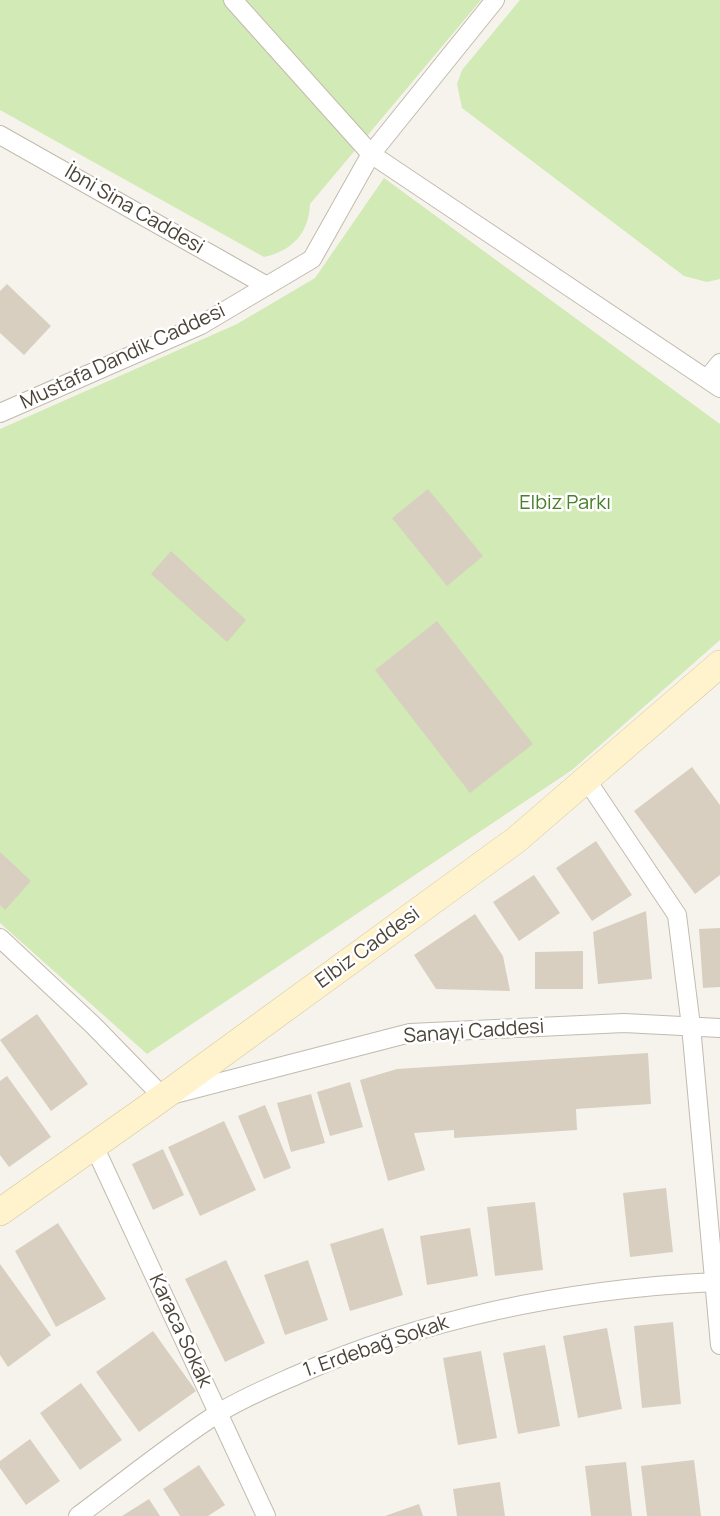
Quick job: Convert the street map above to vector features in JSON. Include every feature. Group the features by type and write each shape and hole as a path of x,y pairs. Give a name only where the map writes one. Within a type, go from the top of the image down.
{"street":[{"path":"233,0 371,154 714,384 720,363"},
{"name":"Mustafa Dandik Caddesi","path":"0,413 201,325 312,259 371,154 495,0"},
{"name":"İbni Sina Caddesi","path":"0,135 267,286"},
{"name":"Elbiz Caddesi","path":"0,1212 163,1097 516,840 720,664"},
{"path":"586,779 677,915 691,1026 720,1345"},
{"path":"0,938 93,1025 163,1097"},
{"name":"Sanayi Caddesi","path":"163,1097 410,1033 624,1023 720,1028"},
{"name":"Karaca Sokak","path":"94,1146 266,1516"},
{"name":"1. Erdebağ Sokak","path":"78,1516 219,1413 322,1364 442,1323 520,1304 599,1290 714,1282"}],"green space":[{"path":"0,0 481,0 310,204 306,224 297,239 283,250 264,257 0,110"},
{"path":"520,0 720,0 720,279 707,282 684,276 462,108 457,84 462,70"},
{"name":"Elbiz Parkı","path":"384,178 720,424 720,640 572,770 147,1054 0,923 0,429 237,324 315,278"}],"building":[{"path":"7,284 51,326 24,355 0,333 0,291"},
{"path":"428,489 483,556 447,586 392,518"},
{"path":"171,551 246,620 227,642 151,574"},
{"path":"437,621 533,744 470,793 375,670"},
{"path":"692,767 720,805 720,875 695,894 634,811"},
{"path":"596,841 632,895 592,921 556,868"},
{"path":"0,852 31,881 5,910 0,905"},
{"path":"534,875 560,913 519,941 493,902"},
{"path":"646,911 652,979 598,984 593,932"},
{"path":"475,914 503,956 510,991 436,989 414,955"},
{"path":"720,928 720,987 703,988 699,929"},
{"path":"583,951 583,989 535,989 535,952"},
{"path":"37,1014 88,1084 51,1111 0,1040"},
{"path":"648,1053 651,1104 576,1109 577,1130 454,1138 454,1130 414,1133 425,1170 388,1181 360,1080 397,1069"},
{"path":"7,1076 51,1137 9,1167 0,1155 0,1081"},
{"path":"350,1082 363,1127 330,1136 317,1092"},
{"path":"311,1094 325,1143 291,1152 277,1103"},
{"path":"265,1105 291,1168 264,1179 238,1116"},
{"path":"224,1121 256,1190 200,1216 168,1147"},
{"path":"163,1149 184,1195 153,1210 132,1164"},
{"path":"666,1188 673,1252 630,1257 623,1193"},
{"path":"535,1202 543,1270 495,1276 487,1207"},
{"path":"58,1223 106,1299 56,1327 15,1251"},
{"path":"383,1228 403,1295 350,1311 330,1244"},
{"path":"470,1228 478,1276 427,1285 420,1236"},
{"path":"226,1260 265,1343 225,1362 185,1279"},
{"path":"308,1260 328,1320 285,1335 264,1275"},
{"path":"0,1264 51,1335 8,1367 0,1355"},
{"path":"673,1322 681,1404 642,1408 634,1326"},
{"path":"607,1328 622,1409 578,1418 563,1336"},
{"path":"153,1331 196,1391 139,1432 96,1372"},
{"path":"545,1345 560,1426 518,1434 503,1353"},
{"path":"481,1351 497,1438 458,1445 443,1358"},
{"path":"81,1383 122,1440 80,1470 40,1413"},
{"path":"30,1439 60,1481 26,1505 0,1468 0,1461"},
{"path":"694,1460 701,1516 647,1516 641,1466"},
{"path":"626,1462 632,1516 591,1516 585,1466"},
{"path":"199,1465 225,1505 208,1516 180,1516 163,1489"},
{"path":"500,1482 505,1516 457,1516 453,1489"},
{"path":"149,1499 160,1516 122,1516"},
{"path":"419,1504 423,1516 385,1516"}]}
